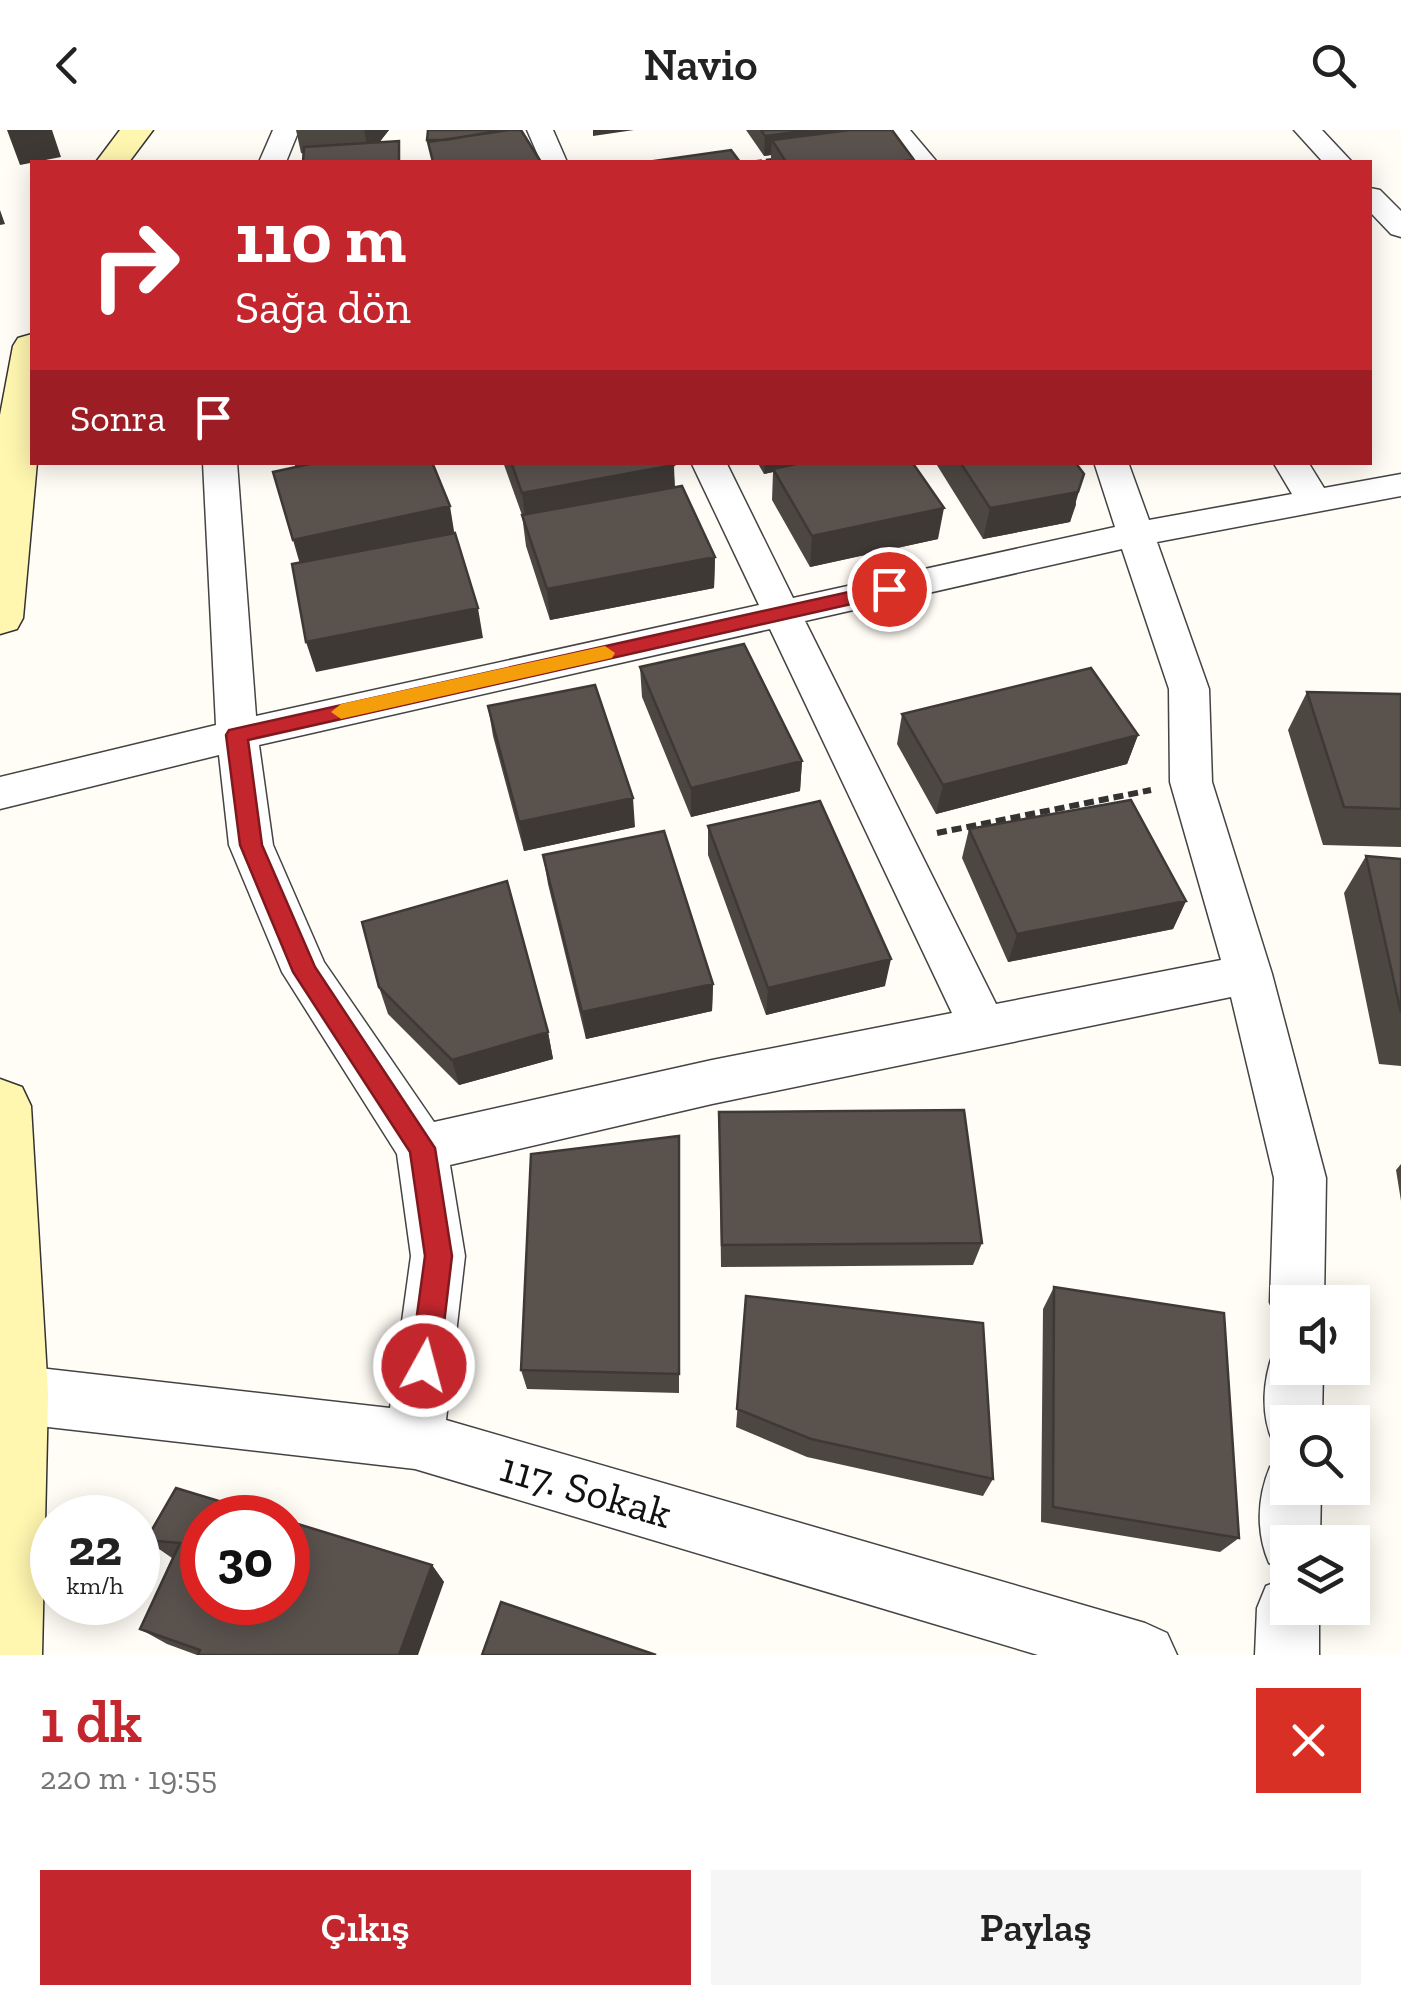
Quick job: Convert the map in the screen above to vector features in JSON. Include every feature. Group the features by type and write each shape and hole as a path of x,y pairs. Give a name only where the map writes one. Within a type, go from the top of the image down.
{"main road":[{"path":"114,160 138,130"},
{"path":"0,618 25,439 30,373"},
{"path":"0,1106 13,1394 3,1655"}],"street":[{"path":"274,160 286,130"},
{"path":"540,130 553,160"},
{"path":"896,130 921,160"},
{"path":"1307,130 1336,160"},
{"path":"1372,198 1401,228"},
{"path":"220,465 236,735 251,845 305,972 422,1148 438,1256 415,1440"},
{"path":"709,465 982,1028"},
{"path":"1112,465 1188,689 1191,782 1250,974 1300,1178 1297,1285"},
{"path":"1292,465 1315,502"},
{"path":"0,793 236,735 1136,534 1401,485"},
{"path":"422,1148 712,1082 1250,974"},
{"name":"117. Sokak","path":"13,1394 415,1440 1145,1655"},
{"path":"1287,1655 1288,1625"}],"path":[{"path":"771,160 793,157"},
{"path":"893,842 1191,782"}],"building":[{"path":"428,130 503,130 427,140"},
{"path":"521,130 540,160 432,160 428,142"},
{"path":"761,130 811,130 765,136"},
{"path":"850,130 892,130 914,160 785,160 772,140"},
{"path":"399,141 399,160 303,160 304,147"},
{"path":"731,150 738,160 661,160"},
{"path":"305,465 433,465 450,506 293,540 273,472"},
{"path":"512,465 674,465 522,493"},
{"path":"791,465 914,465 944,508 812,536 773,469"},
{"path":"962,465 1077,465 1084,474 1078,492 990,508"},
{"path":"682,486 715,557 547,589 522,515"},
{"path":"455,533 478,608 306,642 292,564"},
{"path":"744,644 802,761 691,788 640,667"},
{"path":"1091,668 1138,735 943,785 902,714"},
{"path":"595,685 633,798 519,822 488,706"},
{"path":"1307,692 1401,694 1401,809 1344,807"},
{"path":"1131,800 1186,901 1017,934 969,829"},
{"path":"820,801 891,959 768,988 708,826"},
{"path":"664,831 713,984 582,1012 543,855"},
{"path":"1366,856 1401,859 1401,1013"},
{"path":"507,881 548,1032 452,1060 379,987 362,922"},
{"path":"964,1110 982,1243 722,1245 719,1112"},
{"path":"679,1136 679,1374 521,1370 531,1154"},
{"path":"1054,1287 1224,1313 1239,1538 1053,1507"},
{"path":"746,1296 983,1323 993,1479 811,1439 737,1409"},
{"path":"176,1488 199,1495 180,1495 180,1543 160,1541 160,1516"},
{"path":"310,1528 432,1565 399,1655 198,1655 200,1650 140,1629 142,1625 160,1625 160,1586 180,1543 180,1625 310,1625"},
{"path":"501,1602 656,1655 482,1655"}],"slow traffic":[{"path":"341,712 605,653"}],"route":[{"path":"424,1366 438,1256 422,1148 305,972 251,845 236,735 889,589"}]}
